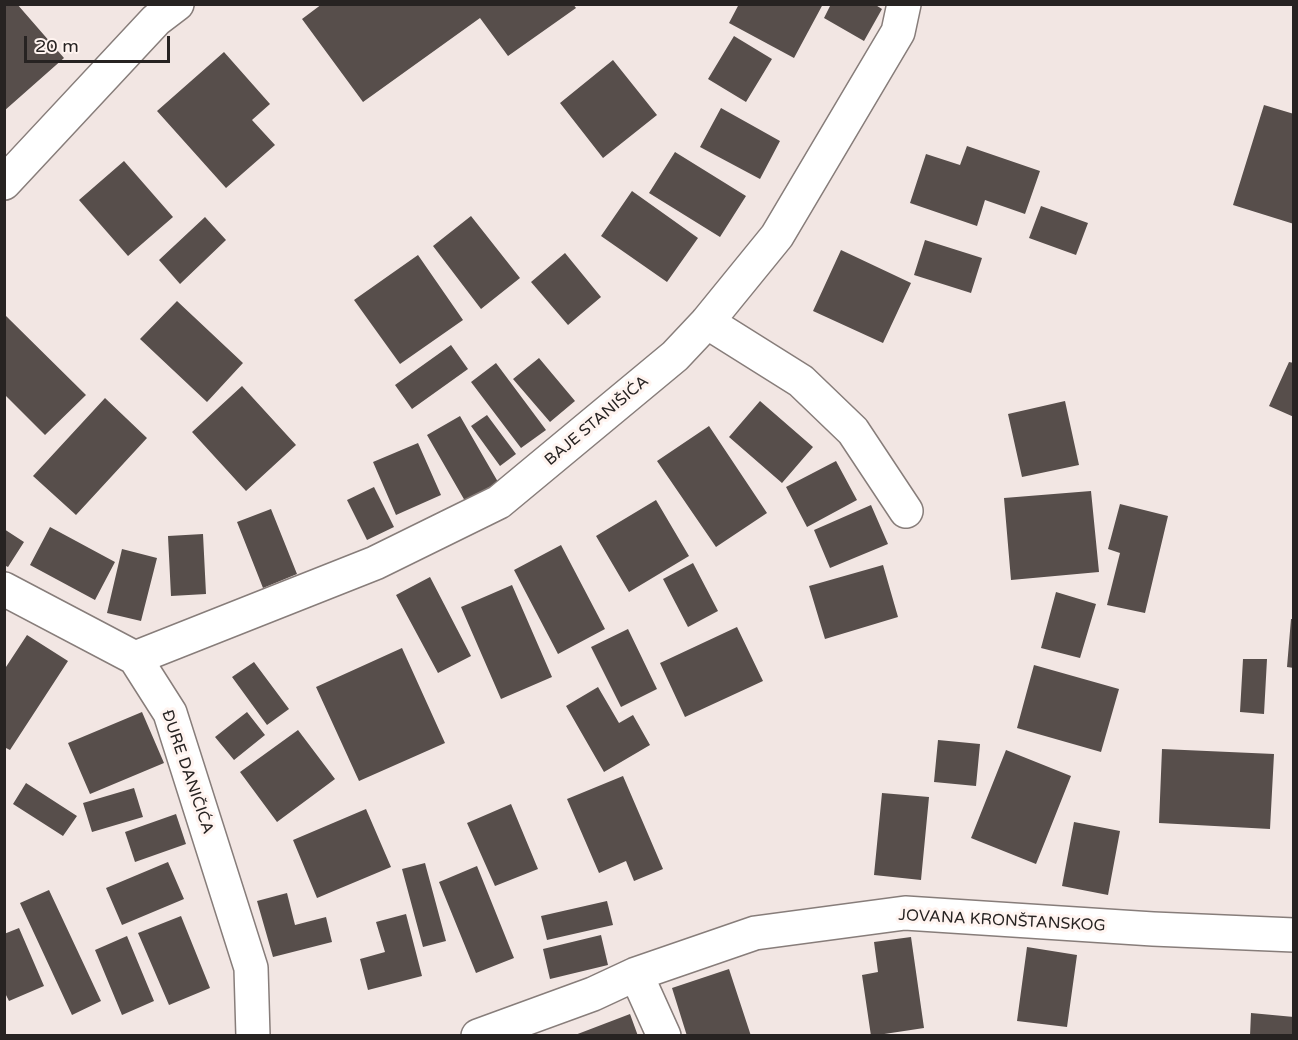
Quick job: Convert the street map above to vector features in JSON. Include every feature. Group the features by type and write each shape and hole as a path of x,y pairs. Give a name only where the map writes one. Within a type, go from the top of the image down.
{"street":[{"name":"BAJE STANIŠIĆA","path":"135,658 375,563 499,502 675,356 707,322 777,236 898,32 904,4"},
{"path":"4,183 156,10"},
{"path":"707,322 801,381 853,431 906,511"},
{"name":"ĐURE DANIČIĆA","path":"4,589 135,658 170,713 251,968 253,1035"},
{"name":"JOVANA KRONŠTANSKOG","path":"478,1035 593,994 636,974 755,933 905,913 1154,929 1293,935"},
{"path":"636,974 664,1035"}],"building":[{"path":"4,4 17,4 64,58 4,111"},
{"path":"322,4 573,4 576,8 508,56 480,18 363,102 302,19"},
{"path":"739,4 823,4 794,58 729,23"},
{"path":"831,4 874,4 882,9 864,41 824,18"},
{"path":"734,36 772,59 746,102 708,79"},
{"path":"224,52 270,104 252,120 275,145 226,188 157,111"},
{"path":"613,60 657,115 603,158 560,103"},
{"path":"1264,105 1294,114 1294,224 1233,205"},
{"path":"721,108 780,141 760,179 700,147"},
{"path":"967,146 1040,171 1025,214 985,200 977,226 910,203 926,154 960,165"},
{"path":"675,152 746,196 720,237 649,193"},
{"path":"124,161 173,217 128,256 79,200"},
{"path":"632,191 698,238 667,282 601,236"},
{"path":"1041,206 1088,223 1076,255 1029,238"},
{"path":"471,216 520,278 481,309 433,246"},
{"path":"205,217 226,240 180,284 159,260"},
{"path":"925,240 982,258 971,293 914,275"},
{"path":"841,250 911,283 883,343 813,311"},
{"path":"565,253 601,297 568,325 531,282"},
{"path":"418,255 463,320 400,364 354,300"},
{"path":"177,301 243,363 207,402 140,339"},
{"path":"4,314 86,395 45,435 4,394"},
{"path":"451,345 468,369 412,409 395,385"},
{"path":"539,358 575,401 550,422 513,379"},
{"path":"1289,362 1294,363 1294,417 1269,406"},
{"path":"496,363 546,430 521,448 471,382"},
{"path":"242,386 296,445 246,491 192,432"},
{"path":"105,398 147,438 76,515 33,476"},
{"path":"760,401 813,447 782,483 729,437"},
{"path":"1065,401 1079,465 1022,477 1008,414"},
{"path":"487,415 516,454 500,466 471,426"},
{"path":"460,416 498,482 465,501 427,435"},
{"path":"709,426 767,513 716,547 657,461"},
{"path":"418,443 441,495 396,515 373,462"},
{"path":"836,461 857,500 807,527 786,487"},
{"path":"374,487 394,527 367,540 347,500"},
{"path":"1091,491 1099,572 1011,580 1004,498"},
{"path":"656,500 689,556 629,592 596,536"},
{"path":"1120,504 1168,516 1145,613 1107,605 1120,553 1108,549"},
{"path":"871,505 888,544 830,568 814,530"},
{"path":"271,509 297,574 263,588 237,522"},
{"path":"50,527 115,562 95,600 30,565"},
{"path":"4,529 24,542 8,567 4,565"},
{"path":"203,534 206,594 171,596 168,536"},
{"path":"561,545 605,629 558,654 514,570"},
{"path":"122,549 157,558 141,621 107,613"},
{"path":"693,563 718,611 688,627 663,579"},
{"path":"883,565 898,617 825,639 809,586"},
{"path":"430,577 471,656 438,673 396,595"},
{"path":"512,585 552,677 501,699 461,607"},
{"path":"1056,592 1096,604 1080,658 1041,648"},
{"path":"1291,619 1294,619 1294,668 1287,667"},
{"path":"737,627 763,681 685,717 660,663"},
{"path":"628,629 657,689 621,707 591,647"},
{"path":"27,635 68,661 10,750 4,747 4,670"},
{"path":"402,648 445,743 359,781 316,687"},
{"path":"1243,659 1267,659 1264,714 1240,712"},
{"path":"254,662 289,709 267,725 232,677"},
{"path":"1034,665 1119,689 1101,752 1017,728"},
{"path":"598,687 619,723 633,715 650,745 604,772 566,706"},
{"path":"142,712 164,763 90,794 68,743"},
{"path":"247,712 265,735 234,760 215,737"},
{"path":"298,730 335,779 277,822 240,772"},
{"path":"938,740 980,744 976,786 934,782"},
{"path":"1162,749 1274,754 1270,829 1159,823"},
{"path":"1006,750 1071,776 1036,864 971,838"},
{"path":"623,776 663,869 634,881 626,861 599,873 567,799"},
{"path":"26,783 77,816 63,836 13,804"},
{"path":"134,788 143,817 92,832 83,803"},
{"path":"882,793 929,797 921,880 874,875"},
{"path":"511,804 538,869 495,886 467,823"},
{"path":"366,809 391,867 317,898 293,840"},
{"path":"176,814 186,844 135,862 125,832"},
{"path":"1074,822 1120,831 1108,895 1062,886"},
{"path":"168,862 184,899 122,925 106,888"},
{"path":"425,863 446,941 423,947 402,869"},
{"path":"477,866 514,958 476,973 439,882"},
{"path":"49,890 101,1001 72,1015 20,903"},
{"path":"287,893 295,925 326,917 332,942 273,957 257,901"},
{"path":"607,901 613,925 547,940 541,916"},
{"path":"406,914 422,976 368,990 360,959 385,952 376,922"},
{"path":"181,916 210,988 169,1005 138,933"},
{"path":"19,928 44,986 9,1001 4,991 4,934"},
{"path":"601,935 608,965 550,979 543,949"},
{"path":"127,936 154,1001 122,1015 95,950"},
{"path":"911,937 924,1028 871,1036 862,975 878,972 874,942"},
{"path":"1027,947 1077,955 1067,1027 1017,1021"},
{"path":"729,969 751,1036 687,1036 672,988"},
{"path":"1251,1013 1294,1017 1294,1036 1250,1036"},
{"path":"630,1014 638,1036 575,1036 575,1035"}]}
